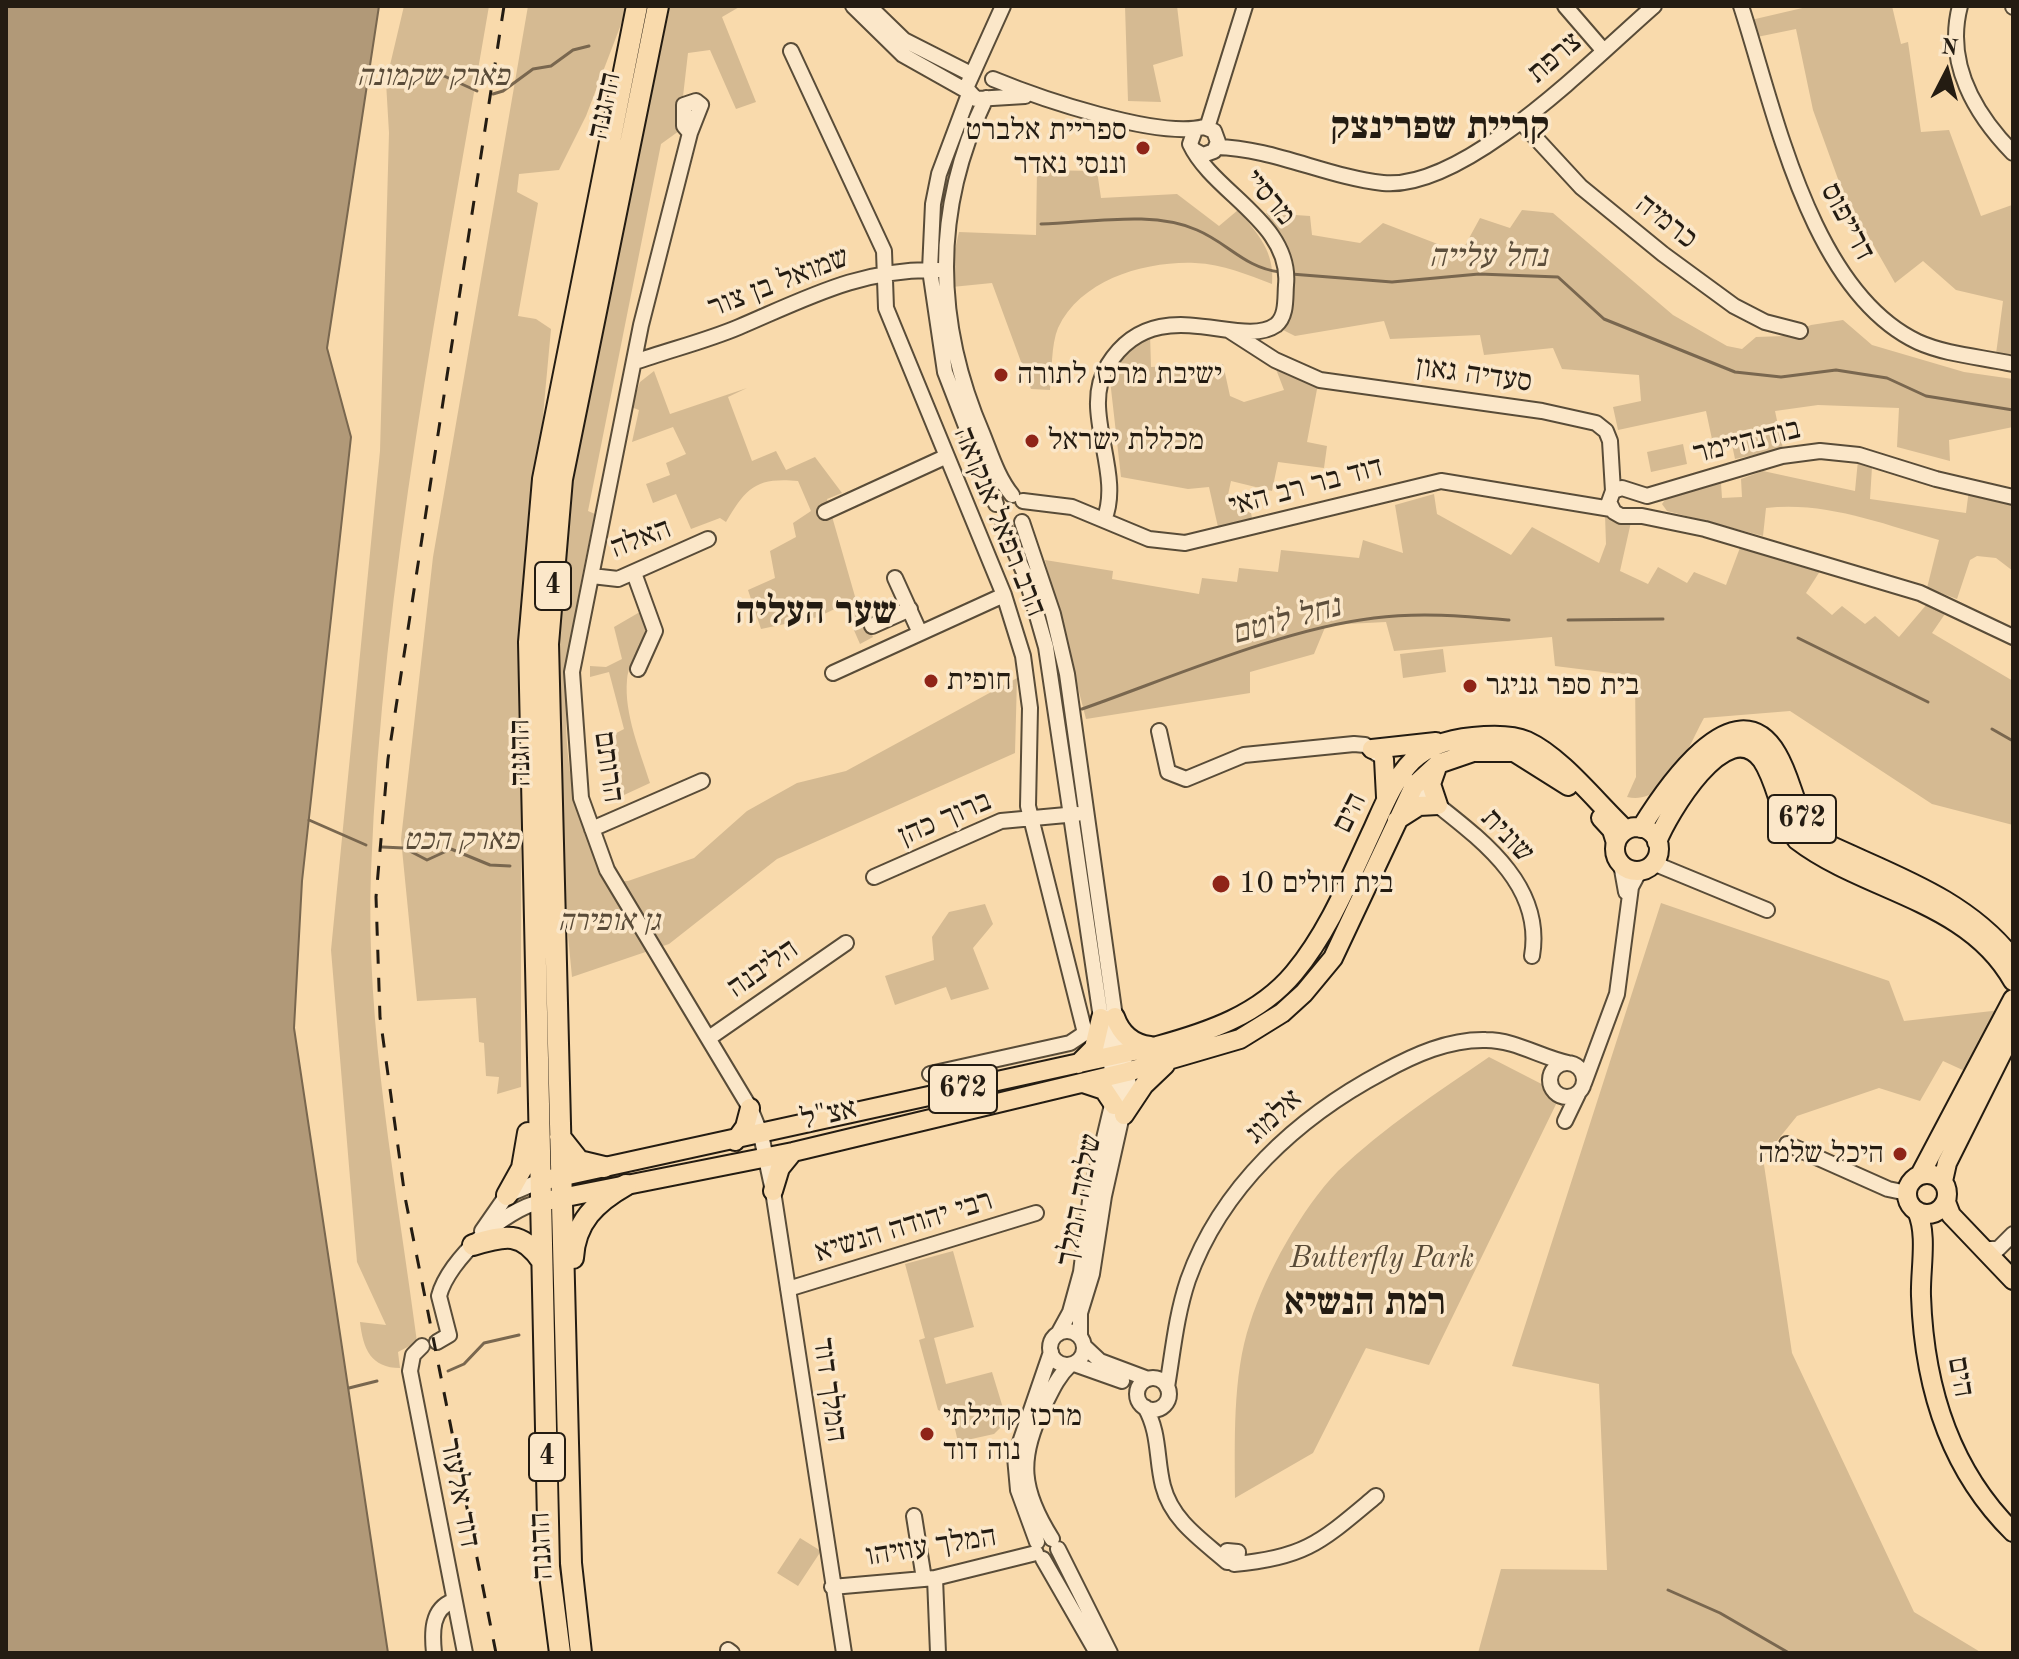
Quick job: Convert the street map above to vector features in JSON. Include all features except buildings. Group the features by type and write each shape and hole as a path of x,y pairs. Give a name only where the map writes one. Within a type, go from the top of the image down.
{"highway":[{"name":"ההגנה","path":"560,1653 549,1567 529,642 543,479 637,6"},
{"name":"ההגנה","path":"581,1653 571,1563 548,644 562,479 658,6"},
{"path":"507,1195 525,1159 537,1062"},
{"path":"560,1136 579,1161 604,1167"},
{"path":"567,1366 576,1235 594,1207 626,1185"},
{"path":"473,1245 517,1238 530,1244 542,1261"}],"main road":[{"name":"672","path":"1627,834 1706,744 1736,732 1759,737 1776,753 1799,814 1810,831 1827,844 1956,906 2000,941 2013,959"},
{"name":"הים","path":"1118,1064 1162,1054 1239,1017 1293,975 1314,948 1421,754 1450,741 1496,735 1529,742 1545,753 1627,834"},
{"path":"1438,764 1431,784 1438,805 1419,806 1389,815 1388,787 1378,754 1450,741"},
{"name":"672","path":"1657,842 1668,818 1712,760 1732,749 1752,752 1764,764 1782,817 1797,840 1950,919 1991,952 2013,981"},
{"name":"הים","path":"1408,781 1438,764 1473,752 1503,751 1521,755 1575,791 1612,830 1627,834"},
{"path":"1627,834 1653,835 1657,842 1647,867 1621,864 1627,834"},
{"path":"1946,1202 1933,1213 1917,1211 1907,1193 1910,1182 1920,1175 2013,999"},
{"path":"1078,1064 1094,1048 1108,1017 1131,1040 1162,1054 1144,1085 1119,1110 1104,1090 1083,1083"},
{"path":"2013,1031 1947,1163 1943,1181 1951,1215 2013,1280"},
{"name":"אצ\"ל","path":"540,1191 561,1176 735,1141 1078,1064 1118,1064"},
{"name":"אצ\"ל","path":"540,1191 562,1198 766,1158 1083,1083 1118,1064"},
{"path":"735,1141 745,1127 750,1108"},
{"path":"773,1191 780,1168 793,1152"},
{"path":"1920,1175 1930,1174 1943,1181"},
{"name":"הים","path":"1917,1211 1922,1227 1922,1321 1939,1418 1992,1511 2013,1532"}],"street":[{"path":"853,6 903,55 976,99 988,97"},
{"path":"869,6 904,40 973,73 992,78"},
{"path":"937,270 937,185 968,93 967,80 995,29 1003,6"},
{"path":"1193,149 1191,136 1205,130 1245,6"},
{"path":"1565,6 1603,50"},
{"name":"צרפת","path":"1145,124 1203,155 1214,150 1260,154 1380,183 1403,183 1467,158 1521,122 1654,6"},
{"name":"דרייפוס","path":"1741,6 1801,191 1824,243 1852,286 1901,332 1917,341 2013,364"},
{"path":"1960,6 1955,40 1959,67 1983,118 2013,153"},
{"path":"937,270 952,186 988,97 995,29"},
{"name":"הרב רפאל אנקואה","path":"791,51 884,251 886,308 1004,595 1029,683 1026,785 1030,816 1085,1033 1070,1043 930,1074"},
{"name":"צרפת","path":"992,78 1041,97 1145,124 1205,130 1260,154"},
{"name":"צרפת","path":"988,97 1041,97"},
{"name":"כרמיה","path":"1521,122 1581,187 1663,254 1734,306 1765,322 1800,331"},
{"name":"מרסיי","path":"1205,130 1214,150 1219,180"},
{"name":"הרותם","path":"690,133 635,362 572,672 581,798 607,870 750,1108 761,1135"},
{"name":"מרסיי","path":"1193,149 1205,169 1219,180 1278,245 1286,268 1285,297 1270,327"},
{"name":"הרב רפאל אנקואה","path":"937,270 964,386 1000,476 1018,498"},
{"name":"הרב רפאל אנקואה","path":"937,270 945,372 996,504"},
{"name":"שמואל בן צור","path":"635,362 737,328 837,285 883,272 937,270"},
{"path":"1104,520 1109,496 1099,401 1108,365 1129,342 1149,331 1194,324 1226,328 1270,327 1275,360"},
{"path":"1226,328 1275,360"},
{"name":"סעדיה גאון","path":"1275,360 1320,380 1542,411 1596,423 1606,431 1610,441 1612,498"},
{"name":"בודנהיימר","path":"1634,493 1647,496 1782,456 1820,451 1859,455 1936,479 2013,497"},
{"path":"825,512 945,457"},
{"name":"דוד בר רב האי","path":"1018,498 1072,507 1149,539 1197,542 1441,481 1574,503 1612,498"},
{"path":"1629,515 1637,505 1634,493 1622,488 1612,498 1617,515 1705,529 1861,574 1920,593 2013,637"},
{"path":"1024,520 1018,498 996,504 996,518 1003,525 1013,527 1055,506"},
{"name":"הרב רפאל אנקואה","path":"1024,520 1061,646 1078,814"},
{"name":"הרב רפאל אנקואה","path":"1003,525 1026,577 1046,647 1078,814 1108,1017 1118,1064"},
{"name":"האלה","path":"592,576 618,579 708,539"},
{"path":"634,573 655,631 638,669"},
{"path":"895,578 920,633"},
{"path":"833,673 1004,595"},
{"path":"872,626 910,609"},
{"path":"1159,731 1168,772 1186,779 1244,755 1354,744 1378,754"},
{"name":"שונית","path":"1378,754 1515,877 1532,913 1532,956"},
{"path":"592,829 702,781"},
{"name":"ברוך כהן","path":"874,877 1001,821 1078,814"},
{"path":"1621,864 1627,913"},
{"path":"1526,1049 1547,1065 1565,1121 1601,1043 1617,994 1631,887 1647,867 1767,910"},
{"name":"הליבנה","path":"709,1038 846,943"},
{"name":"אלמוג","path":"1167,1387 1168,1361 1188,1281 1198,1257 1246,1180 1286,1136 1333,1099 1418,1055 1473,1040 1499,1041 1571,1063"},
{"path":"1550,1075 1556,1066 1584,1062 1601,1043"},
{"path":"1571,1063 1583,1072 1581,1088"},
{"name":"שלמה המלך","path":"1082,1341 1080,1313 1092,1274 1119,1110 1118,1064"},
{"path":"1557,1094 1567,1097 1581,1088"},
{"name":"שלמה המלך","path":"1058,1334 1078,1285 1091,1193 1119,1110"},
{"name":"המלך דוד","path":"761,1135 773,1191 844,1653"},
{"path":"1787,1144 1888,1189 1907,1193"},
{"path":"437,1342 449,1335 439,1296 452,1272 507,1195 540,1191"},
{"path":"473,1245 540,1191"},
{"name":"רבי יהודה הנשיא","path":"788,1289 1036,1213"},
{"path":"1983,1249 1998,1249 2013,1234"},
{"path":"1097,1653 1039,1551 1018,1490 1015,1457 1052,1342 1058,1334 1068,1331 1100,1361 1167,1387 1157,1435"},
{"path":"1082,1341 1082,1356 1056,1380 1026,1451 1028,1487 1110,1653"},
{"name":"דוד אלעזר","path":"422,1346 413,1355 410,1371 446,1562 446,1605 465,1653"},
{"path":"1051,1352 1058,1362 1124,1381 1137,1393 1157,1435 1163,1485 1169,1503 1203,1542 1232,1556 1261,1561 1289,1556 1315,1546 1376,1496"},
{"name":"אלמוג","path":"1150,1378 1168,1361"},
{"path":"1137,1393 1140,1385 1150,1378"},
{"path":"1145,1407 1155,1409 1164,1404"},
{"path":"914,1516 930,1578 938,1653"},
{"name":"המלך עוזיהו","path":"832,1587 930,1578 1039,1551 1044,1537 1055,1544"},
{"path":"434,1653 432,1631 446,1605"}],"green space":[{"name":"פארק שקמונה","path":"404,6 489,6 416,437 388,653 378,762 371,871 373,989 384,1107 417,1342 398,1352 400,1368 375,1361 366,1348 361,1332 360,1322 386,1325 357,1262 331,950 380,451 389,133 386,82"},
{"name":"פארק הכט","path":"528,6 628,6 586,116 559,170 519,174 517,192 538,203 518,316 536,319 551,329 521,654 521,1087 497,1094 499,1077 486,1076 484,1043 479,1042 476,998 417,1001 401,839 433,557"},
{"name":"גן אופירה","path":"670,6 741,6 722,17 756,102 736,109 710,50 688,53 679,131 661,144 588,511 595,514 576,607 566,701 567,747 574,793 587,838 608,882 628,881 694,858 747,811 797,783 846,771 1017,678 1015,753 777,859 669,944 572,977 563,884 557,666 571,478"},
{"path":"1125,6 1177,6 1183,56 1153,65 1161,102 1128,101"},
{"path":"1811,6 1892,6 1901,44 1908,42 1921,132 1949,130 1981,216 2012,205 2013,359 1996,354 2003,301 1956,290 1923,261 1895,283 1842,190 1813,110 1796,29 1757,37 1751,20"},
{"path":"1037,170 1097,171 1101,198 1177,194 1219,226 1238,210 1268,253 1272,284 1225,268 1195,263 1156,265 1117,276 1082,297 1068,311 1056,335 1050,390 1031,389 992,283 952,287 951,267 959,232 1036,235"},
{"path":"1522,210 1553,213 1673,315 1727,346 1742,349 1756,337 1785,336 1811,325 1843,320 1872,345 1964,372 2013,379 2013,427 1949,440 1950,461 1897,447 1899,408 1818,405 1775,411 1783,449 1735,459 1731,440 1713,444 1706,411 1618,430 1613,407 1641,401 1639,375 1562,369 1553,348 1484,355 1480,335 1390,339 1384,321 1295,336 1279,328 1291,295 1292,269 1283,243 1266,213 1310,216 1312,235 1360,243 1383,223 1461,253 1480,218 1510,228"},
{"path":"1150,334 1151,367 1223,364 1230,396 1244,402 1284,390 1274,364 1287,375 1318,384 1307,442 1327,446 1324,468 1278,462 1272,491 1231,481 1226,504 1251,513 1252,518 1218,527 1209,487 1188,489 1121,477 1110,380 1125,353"},
{"path":"654,371 670,414 747,388 728,397 752,461 776,451 786,470 815,457 842,493 827,499 856,600 873,637 860,644 843,605 818,617 761,629 748,590 775,578 770,551 796,537 793,523 811,511 798,481 762,483 746,493 726,522 720,518 691,529 676,494 653,503 646,484 670,475 666,463 686,454 673,427 632,442 639,410 631,407 640,382"},
{"path":"1683,444 1687,464 1651,472 1647,452"},
{"path":"1858,460 1872,467 1870,499 1966,513 1969,489 2013,499 2013,571 1996,558 1977,556 1970,560 1957,599 1927,588 1939,540 1854,515 1788,507 1766,508 1763,536 1667,511 1662,504 1668,496 1721,483 1722,498 1742,497 1741,479 1763,471 1855,491"},
{"path":"1434,494 1437,514 1511,555 1532,527 1599,563 1606,544 1605,515 1631,522 1620,571 1648,584 1658,567 1687,583 1694,572 1726,585 1741,545 1822,568 1806,593 1832,615 1842,606 1865,624 1875,616 1899,637 1927,604 1947,611 1932,633 2013,681 2013,825 1932,804 1790,711 1704,718 1684,758 1666,783 1642,797 1627,797 1636,777 1635,676 1555,666 1552,637 1394,651 1386,622 1326,625 1314,654 1250,672 1250,693 1086,719 1045,560 1113,571 1112,579 1199,594 1202,578 1237,582 1239,568 1278,572 1281,550 1359,558 1363,540 1403,553 1395,505"},
{"path":"645,609 646,628 629,671 627,693 634,732 650,783 624,795 607,738 624,729 609,672 590,677 590,666 606,667 622,659 614,627"},
{"path":"1443,649 1446,672 1403,678 1400,654"},
{"path":"1661,903 1889,981 1904,1021 2001,1010 1967,1072 1943,1061 1920,1101 1879,1088 1797,1116 1763,1158 1792,1353 1914,1612 1982,1653 1478,1653 1501,1569 1607,1570 1599,1384 1512,1366"},
{"path":"985,904 993,924 973,948 989,989 951,1000 946,987 895,1005 885,976 934,960 932,937 949,912"},
{"name":"Butterfly Park","path":"1489,1057 1561,1094 1429,1365 1366,1348 1313,1453 1235,1498 1236,1410 1244,1343 1257,1304 1286,1242 1311,1203 1355,1155"},
{"path":"953,1251 974,1327 934,1338 946,1384 992,1372 1007,1421 994,1434 958,1442 952,1416 938,1410 919,1340 925,1338 905,1264"},
{"path":"800,1538 821,1551 798,1586 777,1573"}],"shaded area":[{"path":"6,6 379,6 327,348 351,437 302,881 294,1028 388,1653 6,1653"}],"waterway":[{"name":"נחל עלייה","path":"493,94 503,91 533,69 551,66 573,50 589,46"},
{"name":"נחל עלייה","path":"369,68 444,76 477,91"},
{"name":"נחל עלייה","path":"1041,224 1161,220 1197,230 1257,266 1280,272"},
{"name":"נחל עלייה","path":"1291,274 1392,282 1479,274 1558,277 1604,319 1735,372 1781,377 1836,370 1887,378 1926,396 2013,410"},
{"name":"נחל לוטם","path":"1082,709 1265,643 1339,624 1408,615 1509,620"},
{"name":"נחל לוטם","path":"1568,620 1663,619"},
{"name":"נחל לוטם","path":"1798,638 1928,702"},
{"name":"נחל לוטם","path":"1992,729 2013,741"},
{"path":"309,820 366,845"},
{"name":"נחל לוטם","path":"382,847 404,848 427,860 451,849 490,865 510,866"},
{"path":"448,1371 464,1364 484,1343 519,1335"},
{"path":"349,1388 377,1381"},
{"path":"1668,1590 1720,1613 1789,1653"}],"railway":[{"path":"496,1653 405,1197 380,1017 376,897 388,759 504,6"}],"place":[{"name":"ספריית אלברט וננסי נאדר","path":"1143,148"},
{"name":"ישיבת מרכז לתורה","path":"1001,375"},
{"name":"מכללת ישראל","path":"1032,441"},
{"name":"חופית","path":"931,681"},
{"name":"בית ספר גניגר","path":"1470,686"},
{"name":"בית חולים 10","path":"1221,884"},
{"name":"היכל שלמה","path":"1900,1154"},
{"name":"מרכז קהילתי נוה דוד","path":"927,1434"}],"district":[{"name":"קריית שפרינצק","path":"1440,128"},
{"name":"שער העליה","path":"816,613"},
{"name":"רמת הנשיא","path":"1365,1304"}]}
